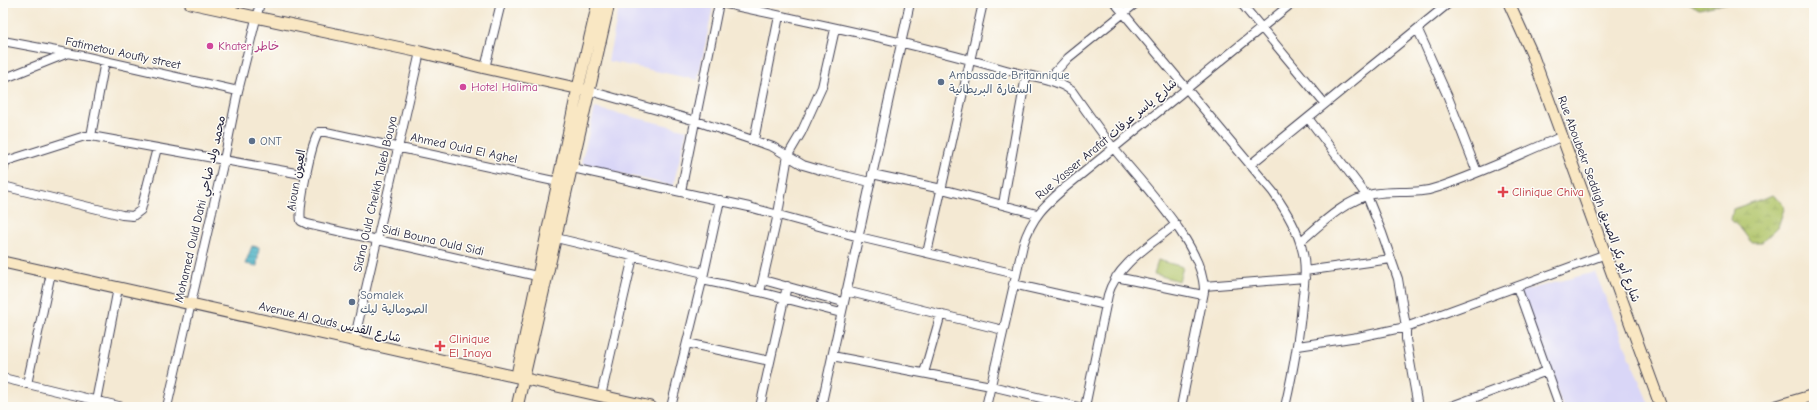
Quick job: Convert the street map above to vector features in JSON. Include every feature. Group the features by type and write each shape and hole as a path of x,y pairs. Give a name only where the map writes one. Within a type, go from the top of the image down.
{"street":[{"path":"190,3 420,52 578,88 696,121 754,140 788,154 804,164 820,170 942,189 1037,214"},
{"name":"Mohamed Ould Dahi محمد ولد ضاحي","path":"168,407 224,160 238,91 260,3"},
{"path":"485,68 501,3"},
{"path":"566,167 578,88 598,3"},
{"path":"517,407 520,378 537,276 566,167 590,91 609,3"},
{"path":"681,191 719,3"},
{"path":"722,3 971,60 1026,76 1048,80 1063,85 1072,91 1114,149 1176,224 1192,252 1204,286 1181,407"},
{"path":"821,407 910,3"},
{"path":"927,253 982,6 989,3"},
{"path":"1115,3 1185,89 1250,165 1281,204 1290,218 1300,242 1305,274 1298,346 1284,407"},
{"path":"1048,80 1068,58 1136,3"},
{"path":"1241,3 1325,104"},
{"name":"Rue Yasser Arafat شارع ياسر عرفات","path":"986,407 1025,237 1037,214 1067,186 1292,3"},
{"path":"1250,165 1418,30 1449,3"},
{"name":"Rue Aboubekr Seddigh شارع أبو بكر الصديق","path":"1509,3 1532,54 1563,136 1661,407"},
{"path":"754,140 779,16"},
{"path":"760,292 778,214 788,154 801,133 822,87 835,29"},
{"path":"1418,30 1448,97 1477,172"},
{"name":"Fatimetou Aoufly street","path":"3,41 69,53 238,91"},
{"name":"Sidna Ould Cheikh Taleb Bouya","path":"354,341 420,52"},
{"path":"3,79 69,53"},
{"path":"91,136 105,61"},
{"path":"1002,204 1026,76"},
{"path":"1308,118 1367,196 1391,259 1398,279 1406,327 1406,339 1418,407"},
{"name":"Ahmed Ould El Aghel","path":"315,142 320,132 326,132 398,146 562,182"},
{"path":"3,172 4,162 85,136 91,136 307,175"},
{"path":"1300,242 1346,206 1367,196 1373,194 1426,191 1438,188 1563,136"},
{"name":"Aioun العيون","path":"301,221 300,209 315,142"},
{"path":"3,186 122,215 133,216 141,210 157,148"},
{"path":"566,167 720,200 859,236 1016,274"},
{"path":"509,407 520,378 556,238 562,182"},
{"path":"671,407 720,200"},
{"name":"Sidi Bouna Ould Sidi","path":"301,221 307,224 537,276"},
{"path":"1085,407 1110,288 1123,268 1176,224"},
{"path":"556,238 633,257 841,313"},
{"path":"1298,346 1352,339 1406,327 1606,254"},
{"path":"601,396 633,257"},
{"path":"1204,286 1305,274 1391,259"},
{"name":"Avenue Al Quds شارع القدس","path":"3,262 601,396 618,404 651,407"},
{"path":"27,384 51,273"},
{"path":"1116,277 1203,295"},
{"path":"763,280 843,302"},
{"path":"1014,284 1106,305"},
{"path":"760,407 787,286"},
{"path":"1517,287 1560,407"},
{"path":"96,400 118,288"},
{"path":"846,291 1003,330"},
{"path":"924,373 941,314"},
{"path":"687,343 770,361"},
{"path":"832,356 991,386 1079,407"},
{"path":"1449,407 1547,371"},
{"path":"3,378 123,407"},
{"path":"1774,407 1814,395"}],"shaded area":[{"path":"620,3 693,3 713,7 698,80 608,61"},
{"path":"595,108 687,130 673,186 581,164"},
{"path":"1595,272 1650,407 1563,407 1519,292"}],"green space":[{"path":"1689,3 1727,3 1699,9"},
{"path":"1773,195 1785,206 1778,227 1762,242 1751,242 1741,229 1731,220 1733,209"},
{"path":"1158,260 1183,267 1179,281 1154,274"}],"water":[{"path":"252,246 259,247 257,266 245,264"}],"place":[{"name":"Khater خاطر","path":"210,46"},
{"name":"Ambassade Britannique السفارة البريطانية","path":"941,82"},
{"name":"Hotel Halima","path":"463,87"},
{"name":"ONT","path":"252,141"},
{"name":"Clinique Chiva","path":"1503,192"},
{"name":"Somalek الصومالية ليك","path":"352,302"},
{"name":"Clinique El Inaya","path":"440,346"}]}
